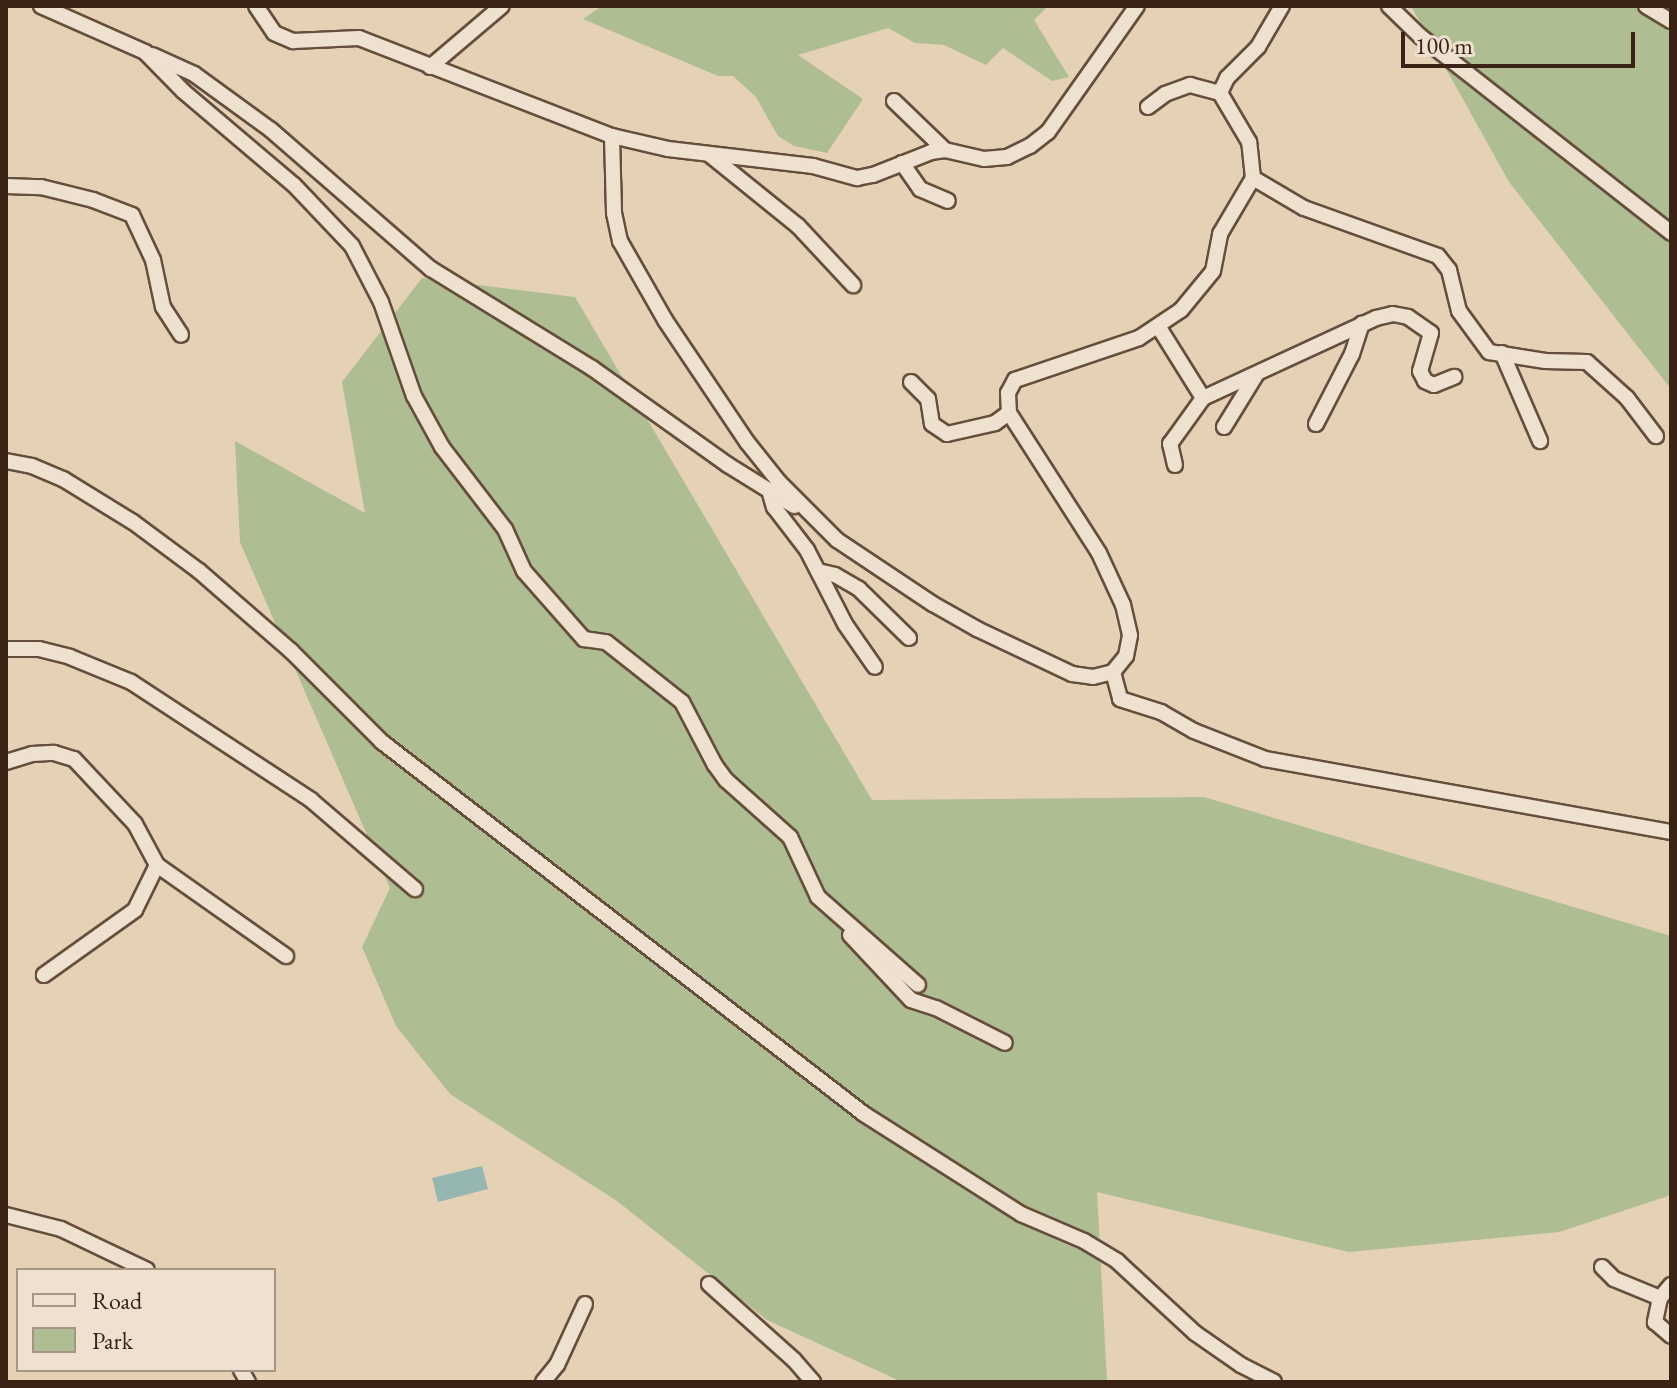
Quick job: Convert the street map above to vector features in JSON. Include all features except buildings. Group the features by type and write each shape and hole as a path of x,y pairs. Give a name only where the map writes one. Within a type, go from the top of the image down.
{"street":[{"path":"41,6 194,74 271,130 431,269 603,375 813,518"},
{"path":"256,6 274,33 293,41 359,38 612,136 710,155 813,166 857,178 945,150 984,159 1007,157 1048,132 1137,6"},
{"path":"430,67 502,6"},
{"path":"1220,93 1227,78 1258,47 1282,6"},
{"path":"1389,6 1420,36 1671,233"},
{"path":"1646,6 1671,21"},
{"path":"145,52 183,91 294,185 352,246 381,302 414,396 442,447 505,529 524,571 584,639 606,642 682,702 715,765 790,837 818,897 918,985"},
{"path":"612,136 614,213 620,241 639,278 747,442 813,518 837,540 977,629 1072,674 1093,677 1113,672 1126,656 1130,635 1123,605 1099,553 1009,413 1008,393 1015,380 1129,342 1158,326 1181,310 1213,271 1220,234 1253,178 1249,142 1220,93 1190,85 1165,94 1148,107"},
{"path":"894,101 945,150"},
{"path":"710,155 798,226 853,285"},
{"path":"902,163 920,189 948,201"},
{"path":"1253,178 1304,208 1438,256 1449,270 1459,311 1489,352 1545,361 1587,362 1614,384 1656,436"},
{"path":"6,186 41,187 93,200 132,215 153,260 163,307 181,335"},
{"path":"1175,465 1170,444 1203,398 1362,324 1393,314 1423,324 1431,333 1420,371 1425,381 1434,385 1454,377"},
{"path":"1316,424 1352,354 1362,324"},
{"path":"1158,326 1203,398"},
{"path":"1502,353 1540,441"},
{"path":"1224,427 1256,375"},
{"path":"911,382 928,399 932,424 947,434 995,423 1009,413"},
{"path":"6,461 32,466 63,479 163,543 291,651 382,742 864,1114 1021,1214 1084,1241 1117,1261 1195,1333 1241,1365 1274,1382"},
{"path":"769,490 774,507 807,550 845,624 875,667"},
{"path":"818,571 835,575 859,589 909,638"},
{"path":"6,649 39,649 60,654 131,682 311,800 415,889"},
{"path":"1113,672 1120,699 1161,712 1194,731 1265,759 1671,832"},
{"path":"6,762 54,753 74,759 135,824 157,865 286,956"},
{"path":"44,975 135,910 157,865"},
{"path":"833,912 861,950 911,1000 936,1008 1005,1043"},
{"path":"6,1215 61,1229 143,1268"},
{"path":"1602,1267 1614,1279 1660,1298"},
{"path":"709,1284 794,1360 813,1382"},
{"path":"1671,1285 1660,1298 1655,1322 1671,1336"},
{"path":"543,1382 557,1365 585,1304"}],"green space":[{"path":"602,6 1048,6 1034,20 1069,77 1052,81 1003,48 986,65 944,45 915,43 888,28 798,55 863,99 827,153 794,146 778,136 756,97 733,76 718,76 583,19"},
{"path":"1411,6 1671,6 1671,389 1509,182"},
{"path":"422,278 575,297 872,800 1204,797 1671,936 1671,1195 1559,1232 1349,1252 1097,1192 1107,1382 902,1382 767,1320 617,1201 450,1094 396,1026 362,947 390,888 240,542 235,441 365,513 342,382"}],"water":[{"path":"482,1166 488,1189 438,1202 432,1178"}]}
